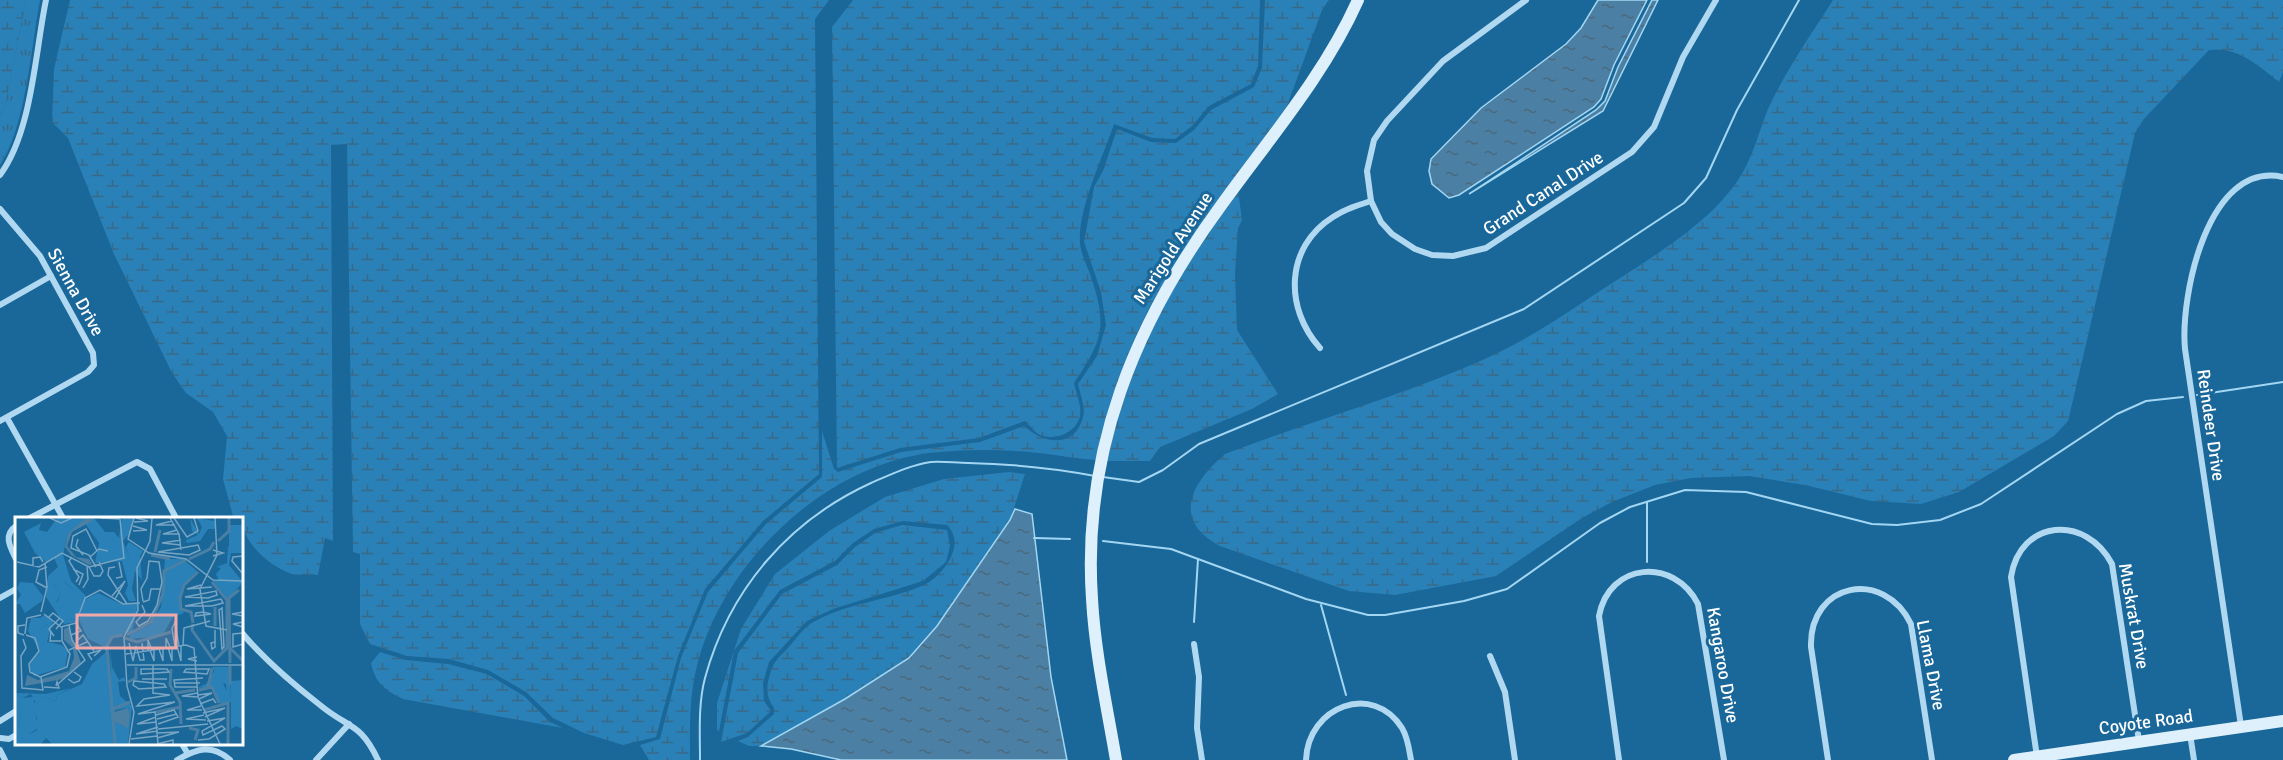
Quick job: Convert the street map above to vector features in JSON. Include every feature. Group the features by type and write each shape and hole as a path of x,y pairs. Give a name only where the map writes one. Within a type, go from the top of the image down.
{"main road":[{"name":"Marigold Avenue","path":"1116,760 1092,598 1092,542 1101,463 1124,379 1162,294 1194,243 1320,68 1358,0"},
{"name":"Coyote Road","path":"2014,760 2088,755 2139,741 2283,721"}],"street":[{"path":"0,175 13,154 23,126 46,0"},
{"name":"Grand Canal Drive","path":"1526,0 1443,61 1381,128 1374,140 1368,164 1371,201 1377,215 1392,234 1423,252 1453,256 1472,254 1491,245 1632,152 1645,140 1654,127 1683,57 1716,0"},
{"name":"Reindeer Drive","path":"2241,726 2187,361 2184,321 2194,266 2203,241 2227,197 2249,179 2272,175 2283,177"},
{"path":"1320,348 1302,324 1295,299 1294,270 1299,255 1318,228 1332,217 1371,201"},
{"name":"Sienna Drive","path":"0,209 40,256 93,353 94,365 88,372 3,419"},
{"path":"0,305 51,276"},
{"path":"3,419 62,517"},
{"path":"34,517 137,462 150,469 175,517"},
{"path":"15,527 9,534 8,540 15,557"},
{"name":"Muskrat Drive","path":"2037,757 2011,577 2015,561 2023,548 2040,534 2054,530 2069,530 2089,538 2104,552 2112,564 2139,741"},
{"name":"Kangaroo Drive","path":"1619,760 1599,616 1607,594 1617,583 1630,575 1645,572 1665,574 1677,579 1688,588 1698,604 1724,760"},
{"name":"Llama Drive","path":"1828,760 1811,647 1812,632 1820,611 1830,600 1842,592 1857,589 1886,596 1901,608 1911,624 1932,760"},
{"path":"0,598 15,590"},
{"path":"243,634 314,700 367,737 378,760"},
{"path":"1194,644 1198,678 1197,728 1202,760"},
{"path":"1490,656 1505,692 1515,760"},
{"path":"1306,760 1309,738 1321,719 1334,710 1353,705 1381,710 1397,721 1407,738 1411,760"},
{"path":"0,722 15,712"},
{"path":"316,760 350,724"},
{"path":"2190,734 2194,760"},
{"path":"0,738 9,739 15,736"},
{"path":"183,745 188,754"},
{"path":"177,760 199,749 219,752 230,760"},
{"path":"0,750 5,760"}],"green space":[{"path":"0,0 26,0 6,101 0,116"},
{"path":"26,0 40,0 22,108 9,149 0,165 0,116 6,101"},
{"path":"70,0 829,0 815,19 819,474 763,521 705,589 678,656 656,737 623,745 584,733 553,718 526,692 488,670 449,659 407,656 370,644 360,624 360,554 353,552 347,144 331,145 333,541 325,538 318,575 289,573 258,552 246,536 243,517 233,516 223,479 227,436 213,412 186,393 172,373 114,254 68,138 52,122 54,69"},
{"path":"853,0 1260,0 1258,66 1251,84 1209,106 1192,126 1175,139 1152,138 1114,124 1087,198 1080,229 1081,251 1091,277 1099,309 1099,333 1091,356 1074,383 1080,404 1078,422 1064,434 1051,437 1038,434 1025,421 979,438 900,448 837,468 832,27"},
{"path":"1265,0 1329,0 1322,10 1287,106 1191,240 1149,308 1133,342 1097,460 1011,451 970,450 929,453 889,462 851,478 815,500 781,527 752,559 727,594 709,631 696,670 692,692 690,760 649,760 640,745 660,739 681,658 708,592 766,524 822,477 822,431 834,469 838,472 901,452 980,442 1024,426 1049,440 1066,439 1079,427 1084,409 1078,384 1097,356 1106,325 1101,292 1084,242 1094,187 1103,171 1117,129 1151,142 1176,143 1194,130 1211,110 1254,87 1262,68"},
{"path":"1833,0 2283,0 2283,72 2279,82 2247,58 2229,51 2209,50 2143,120 2135,133 2068,421 2054,436 1959,492 1921,504 1871,501 1805,485 1749,476 1691,478 1655,485 1612,502 1582,518 1496,576 1395,595 1349,591 1220,546 1205,536 1195,525 1191,513 1191,501 1196,489 1203,477 1225,454 1424,384 1489,357 1554,321 1692,229 1730,191 1744,171 1768,109 1782,81"},
{"path":"1238,190 1242,220 1238,228 1235,274 1237,330 1278,394 1252,409 1160,447 1150,461 1106,461 1128,381 1166,297"},
{"path":"1009,472 1025,474 1010,520 937,626 909,658 845,699 761,746 749,746 738,741 748,737 774,714 768,692 771,670 804,629 837,611 896,595 931,581 945,567 954,550 953,533 947,525 903,521 874,529 853,543 835,561 780,590 734,651 719,731 717,730 717,703 741,629 775,574 829,531 885,497 944,479"},
{"path":"902,525 947,530 950,546 946,562 923,581 833,609 807,621 769,662 763,683 764,701 771,711 747,733 721,742 738,653 782,594 837,565 855,547 875,533"},
{"path":"380,652 406,660 448,664 487,674 524,696 550,722 563,728 403,699 386,689 375,676 371,663"}],"water":[{"path":"1598,0 1647,0 1614,65 1601,99 1594,107 1459,195 1449,198 1432,184 1429,171 1431,159 1481,108 1566,44 1581,28"},
{"path":"1652,0 1658,0 1603,111 1469,194 1596,110 1605,101 1618,67"},
{"path":"1015,509 1032,514 1051,677 1067,760 841,760 791,749 761,746 845,699 909,658 937,626 1010,520"}],"waterway":[{"path":"1103,477 1139,482 1163,470 1199,444 1524,309 1684,203 1706,178 1737,110 1799,0"},
{"path":"2197,395 2283,382"},
{"path":"1103,541 1171,549 1306,599 1368,615 1385,615 1464,601 1507,589 1600,523 1630,507 1685,490 1746,492 1872,524 1897,525 1940,520 1981,504 2117,414 2146,401 2183,397"},
{"path":"700,760 701,698 705,678 729,616 746,588 766,562 788,538 813,517 871,483 923,463 1016,465 1095,476"},
{"path":"1647,502 1647,562"},
{"path":"1034,538 1070,539"},
{"path":"1194,622 1198,559"},
{"path":"1321,605 1346,695"}]}
